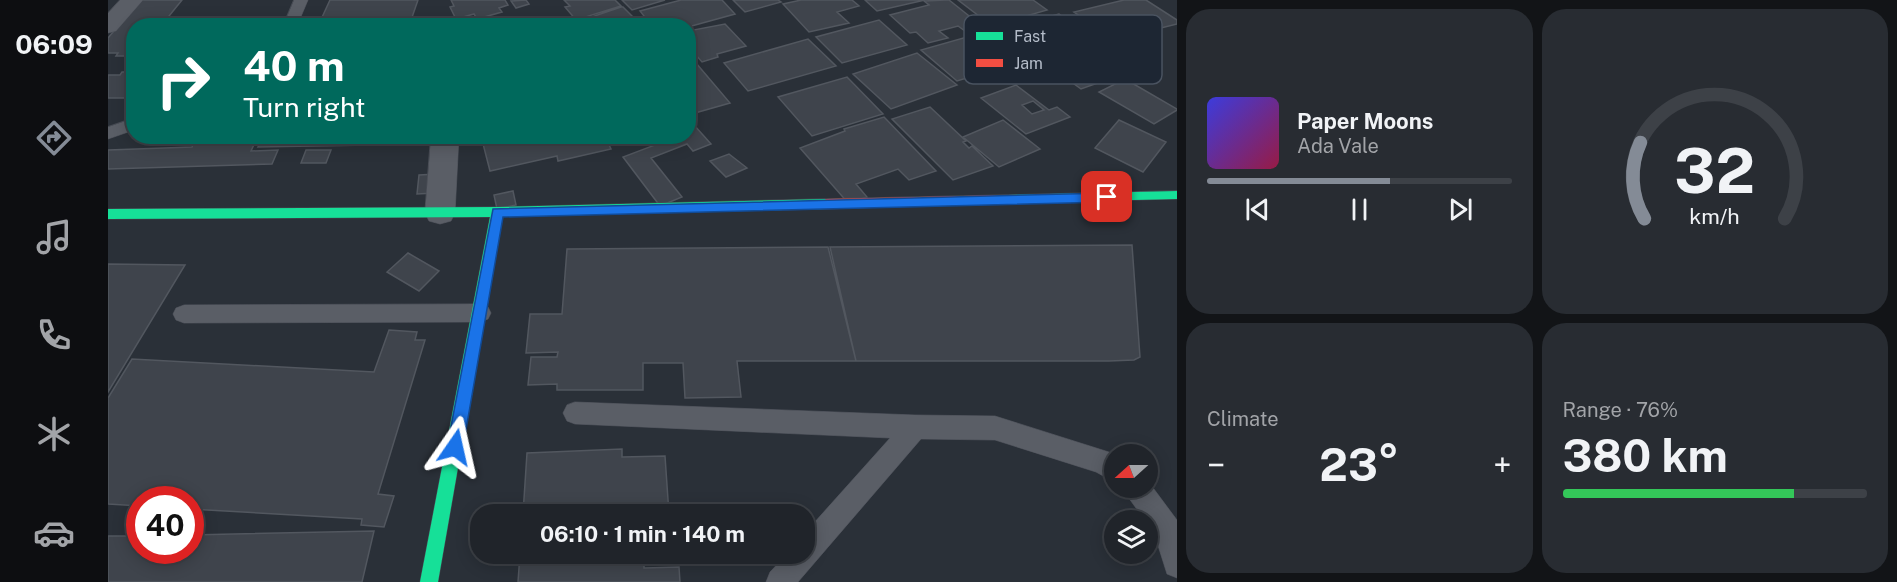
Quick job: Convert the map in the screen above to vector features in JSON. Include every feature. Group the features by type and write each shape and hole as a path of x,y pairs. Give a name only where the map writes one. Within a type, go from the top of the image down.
{"street":[{"path":"108,26 132,0"},
{"path":"440,213 444,144"},
{"path":"108,214 497,212 1177,195"},
{"path":"429,582 497,212"}],"lane":[{"path":"293,18 301,0"},
{"path":"108,133 126,127"},
{"path":"184,314 480,313"},
{"path":"574,413 915,427 995,428 1104,463"},
{"path":"780,582 915,427"},
{"path":"1145,498 1166,526 1177,564"}],"building":[{"path":"140,0 182,0 167,18 126,18 126,56 108,53 108,38"},
{"path":"330,0 418,0 412,18 322,18"},
{"path":"451,0 505,0 508,5 499,8 502,12 481,18 476,18 474,14 456,18 450,7 454,6"},
{"path":"526,0 529,4 516,8 511,1"},
{"path":"564,0 615,0 621,6 582,18 574,18 565,7 570,6"},
{"path":"622,0 665,0 632,10"},
{"path":"681,0 722,0 735,14 696,25 696,18 646,18 640,11"},
{"path":"733,0 778,0 781,2 745,12"},
{"path":"801,0 852,0 859,6 837,12 849,23 809,32 783,4"},
{"path":"865,0 925,0 877,11"},
{"path":"949,0 968,15 964,15 964,30 958,26 939,31 948,38 928,43 916,32 910,33 890,15 929,5 924,1"},
{"path":"958,0 1033,0 1047,10 1030,15 978,15"},
{"path":"1124,0 1146,0 1177,20 1177,24 1162,28 1162,15 1078,15 1074,12"},
{"path":"623,7 634,18 589,18"},
{"path":"879,20 907,45 842,63 816,37"},
{"path":"725,24 746,46 717,54 718,57 702,62 696,55 696,29"},
{"path":"964,38 964,79 957,81 921,50"},
{"path":"808,39 836,66 748,91 724,63"},
{"path":"917,53 957,85 891,109 853,74"},
{"path":"696,63 730,103 696,113"},
{"path":"126,72 126,98 108,98 108,75 120,75"},
{"path":"847,77 883,114 812,136 778,97"},
{"path":"1074,84 1095,84 1081,89"},
{"path":"1115,84 1134,84 1177,110 1154,124 1099,92"},
{"path":"1016,85 1049,110 1057,107 1070,117 1026,134 981,98","holes":["1033,101 1044,110 1032,114 1022,105"]},
{"path":"930,107 966,141 963,142 969,148 972,146 993,166 953,180 892,119"},
{"path":"884,117 936,171 909,180 898,169 856,184 867,197 848,203 800,148 845,131 844,129"},
{"path":"1003,120 1040,149 999,167 963,137"},
{"path":"1119,120 1166,142 1143,172 1095,148"},
{"path":"696,127 711,144 693,151 687,144 696,144"},
{"path":"193,144 254,144 251,151 278,150 272,164 108,169 108,150 192,147"},
{"path":"260,144 369,144 369,145 258,147"},
{"path":"483,144 609,144 611,149 558,161 557,156 490,171"},
{"path":"658,144 687,144 651,158 682,197 660,206 623,157"},
{"path":"306,150 331,150 326,163 301,163"},
{"path":"729,154 747,168 726,177 710,161"},
{"path":"437,174 435,193 417,194 419,175"},
{"path":"513,191 516,205 497,209 494,195"},
{"path":"1132,245 1140,357 1134,360 1109,361 856,361 830,247"},
{"path":"828,247 856,361 737,361 741,397 685,398 683,363 643,363 643,390 557,390 557,384 528,385 531,357 557,357 558,352 526,353 530,314 562,314 567,249"},
{"path":"408,253 439,271 419,291 387,272"},
{"path":"108,264 185,265 108,392"},
{"path":"389,330 417,332 415,340 425,340 378,494 394,496 384,527 361,525 362,519 204,510 204,486 126,486 126,505 108,504 108,398 132,359 374,372"},
{"path":"622,449 622,457 665,456 668,504 524,504 527,453"},
{"path":"374,531 362,582 108,582 108,536 126,536 126,564 204,564 204,535"},
{"path":"519,564 644,564 644,568 679,567 680,582 518,582"}],"traffic: fast":[{"path":"1008,199 1177,195"},
{"path":"108,214 497,212 826,204"},
{"path":"429,582 497,212"}],"traffic: jam":[{"path":"826,204 1008,199"}],"route":[{"path":"455,447 497,212 1107,197"}]}
